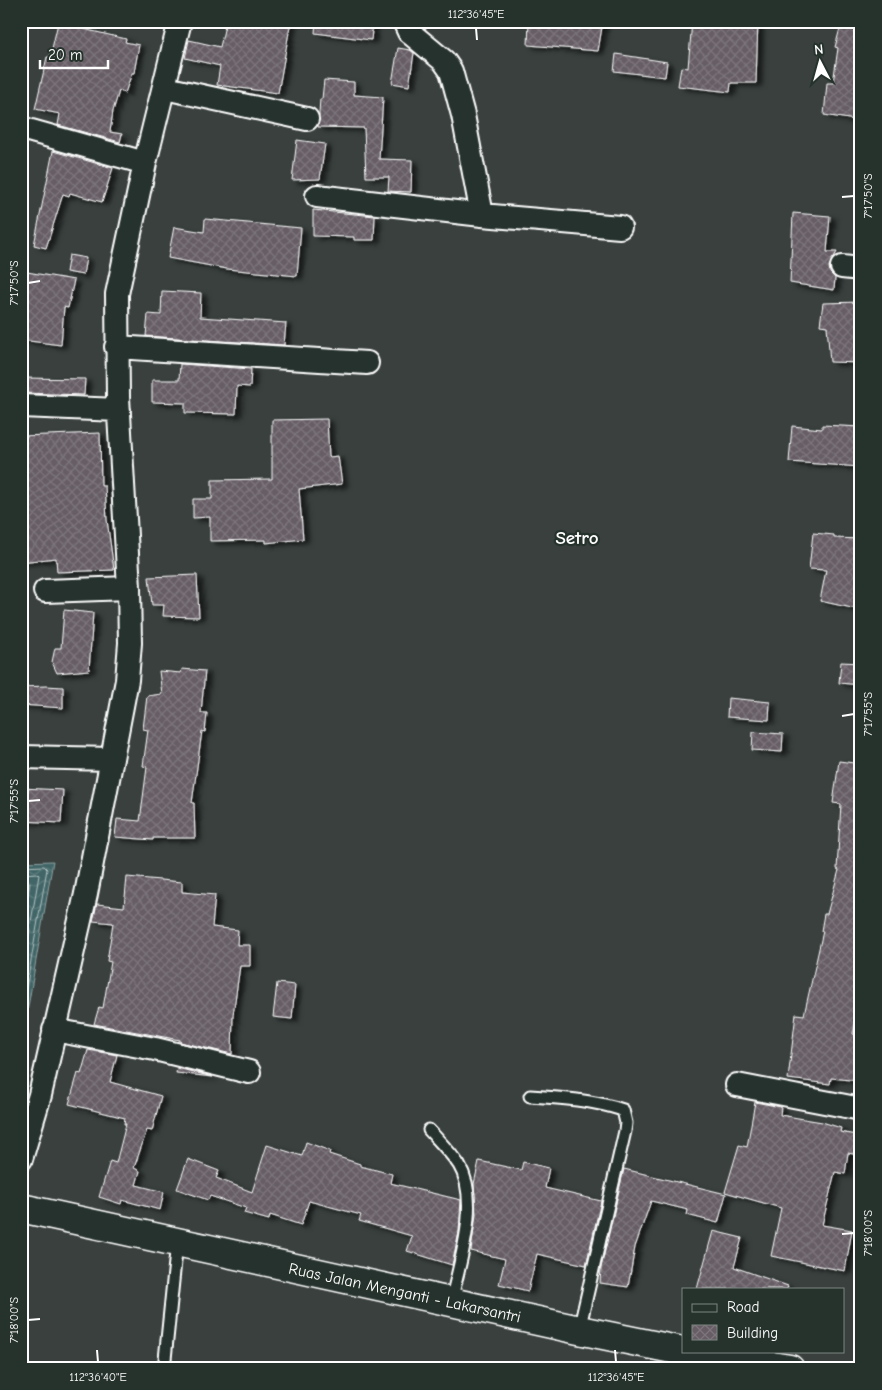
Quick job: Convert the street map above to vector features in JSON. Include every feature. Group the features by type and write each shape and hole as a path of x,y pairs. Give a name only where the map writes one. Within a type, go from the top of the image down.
{"main road":[{"name":"Ruas Jalan Menganti - Lakarsantri","path":"21,1208 682,1351"},
{"name":"Ruas Jalan Menganti - Lakarsantri","path":"687,1352 790,1369"}],"street":[{"path":"404,21 409,32 444,61 451,71 461,106 482,215"},
{"path":"21,1159 40,1095 88,886 126,680 130,643 129,588 116,347 117,294 145,163 165,88 178,22"},
{"path":"165,88 307,119"},
{"path":"21,128 145,163"},
{"path":"316,196 482,215 620,227"},
{"path":"116,347 367,363"},
{"path":"21,406 119,410"},
{"path":"45,591 129,588"},
{"path":"21,758 112,760"},
{"path":"54,1030 155,1049 249,1072"},
{"path":"737,1085 861,1109"}],"lane":[{"path":"530,1096 570,1098 604,1104 622,1110 625,1115 626,1122 618,1165 579,1330"},
{"path":"429,1130 460,1166 467,1185 469,1208 466,1234 451,1302"},
{"path":"164,1369 177,1242"}],"water":[{"path":"53,861 21,1048 21,862"}],"building":[{"path":"226,21 291,21 278,93 217,85 220,66 185,58 189,40 220,47"},
{"path":"316,21 373,21 371,40 315,33"},
{"path":"529,21 603,21 598,51 528,45"},
{"path":"692,21 758,21 756,83 731,83 730,92 678,86 681,67 688,68"},
{"path":"842,21 861,21 861,37 855,56 861,57 861,121 824,115 827,83 833,83 838,48 835,47"},
{"path":"58,23 126,39 125,42 139,45 134,73 132,73 125,93 119,91 113,111 110,132 122,134 120,142 58,125 60,114 35,109 47,57 50,57"},
{"path":"398,48 410,50 414,53 409,86 392,83"},
{"path":"616,54 667,62 665,77 614,71"},
{"path":"324,80 354,82 354,95 383,97 379,159 412,160 411,192 388,191 389,177 366,177 364,128 318,127 320,99 322,99"},
{"path":"297,140 325,144 320,179 292,180"},
{"path":"53,151 113,168 102,202 70,193 69,196 63,194 46,248 34,245"},
{"path":"313,210 375,216 374,240 354,240 354,237 313,236"},
{"path":"793,213 830,216 827,252 837,252 829,266 830,273 835,278 834,290 790,283"},
{"path":"205,219 301,228 297,276 227,269 168,258 174,227 204,232"},
{"path":"69,255 86,258 83,275 66,272"},
{"path":"21,271 74,280 68,308 64,307 61,345 21,340"},
{"path":"162,291 201,293 200,317 286,323 284,345 146,336 148,314 161,315"},
{"path":"861,302 861,363 830,362 827,326 820,325 823,303"},
{"path":"180,364 251,369 250,387 237,386 236,414 185,413 185,403 152,402 152,380 179,380"},
{"path":"24,378 85,379 84,395 23,393"},
{"path":"327,419 329,457 338,456 342,484 299,489 303,539 266,543 266,540 210,541 210,517 193,518 193,499 212,499 212,480 272,479 272,420"},
{"path":"822,425 861,427 861,467 789,462 792,426 822,429"},
{"path":"100,433 101,486 105,486 107,520 114,570 57,572 56,558 21,562 21,436"},
{"path":"813,533 834,535 834,538 861,539 861,610 820,601 826,570 809,569"},
{"path":"197,575 199,617 163,616 164,605 152,605 149,577"},
{"path":"64,610 93,613 89,670 57,673 52,662 55,648 61,648"},
{"path":"841,662 861,663 861,685 839,683"},
{"path":"182,669 205,671 201,713 207,713 205,732 202,731 192,803 194,803 195,838 153,838 153,840 115,837 117,819 140,821 147,767 143,766 148,730 143,729 147,696 162,694 159,671 181,673"},
{"path":"21,687 63,687 63,708 21,705"},
{"path":"728,698 770,702 769,720 727,717"},
{"path":"753,732 783,734 782,752 752,750"},
{"path":"839,761 861,764 861,995 853,1034 859,1035 855,1058 861,1058 861,1068 860,1081 831,1078 830,1084 788,1079 796,1014 804,1015 823,931 821,931 824,914 827,914 839,870 837,869 841,804 833,803"},
{"path":"21,788 63,790 61,823 21,821"},
{"path":"127,877 182,882 182,892 215,895 212,927 238,930 237,945 250,945 250,966 240,966 233,1015 232,1054 180,1042 180,1040 94,1024 99,1007 103,1008 111,962 107,961 113,923 93,921 97,904 124,907"},
{"path":"277,983 295,985 292,1019 273,1017"},
{"path":"88,1050 117,1055 110,1082 161,1096 152,1131 147,1130 134,1168 140,1171 136,1185 164,1192 160,1210 122,1200 121,1204 99,1197 110,1161 116,1163 126,1124 124,1124 125,1118 69,1104 78,1073 81,1074"},
{"path":"177,1068 213,1077 176,1073"},
{"path":"755,1102 781,1107 780,1115 822,1122 841,1128 840,1132 861,1136 859,1155 848,1153 845,1174 835,1172 822,1225 852,1230 845,1271 771,1256 781,1208 725,1192 739,1145 747,1147"},
{"path":"306,1142 330,1151 329,1154 360,1164 360,1166 392,1174 390,1183 461,1200 459,1232 452,1265 407,1251 412,1236 359,1221 361,1215 309,1201 301,1225 270,1215 269,1220 244,1213 246,1208 210,1196 208,1200 177,1189 188,1159 219,1171 216,1178 252,1192 267,1145 302,1156"},
{"path":"479,1161 521,1170 523,1162 549,1168 545,1188 601,1201 586,1265 537,1254 528,1291 499,1284 505,1259 471,1251 476,1214 474,1184"},
{"path":"624,1169 726,1194 718,1223 687,1215 688,1210 651,1201 635,1247 628,1287 600,1283 601,1268"},
{"path":"713,1231 742,1238 734,1267 788,1286 787,1288 697,1288"}],"district":[{"name":"Setro","path":"577,537"}]}
